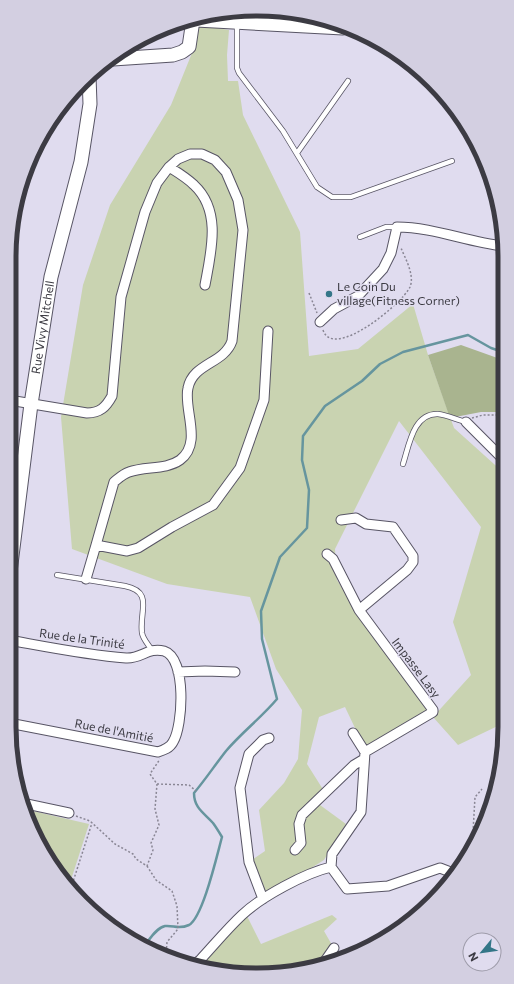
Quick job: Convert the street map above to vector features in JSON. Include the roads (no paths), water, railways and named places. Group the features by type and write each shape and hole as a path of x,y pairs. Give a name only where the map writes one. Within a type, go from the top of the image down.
{"street":[{"path":"211,21 329,27"},
{"path":"121,59 173,55 182,52 189,47 194,24"},
{"name":"Rue Vivy Mitchell","path":"16,474 31,404 50,277 81,162 90,104 89,85"},
{"path":"16,401 87,413 99,411 107,405 112,396 121,297 145,212 157,183 169,167 178,159 190,154 202,154 215,160 226,172 238,200 243,230 232,341 226,353 193,374 187,389 192,436 187,451 180,460 166,465 131,471 114,482 86,579"},
{"path":"169,167 195,185 203,196 211,215 214,235 205,285"},
{"path":"320,322 334,310 358,296 383,269 391,253 396,238 397,227 417,227 480,243 497,245"},
{"path":"96,545 127,551 138,548 172,527 213,505 240,468 264,400 268,331"},
{"path":"466,422 498,454"},
{"path":"327,554 332,559 359,610 407,570 414,559 395,528 366,524 356,518 341,520"},
{"name":"Impasse Lasy","path":"359,610 433,710 431,715 364,755"},
{"name":"Rue de la Trinité","path":"16,641 67,651 128,658 151,649"},
{"name":"Rue de l'Amitié","path":"16,724 158,752 170,746 174,741 180,718 182,686 178,672 171,658 166,652 151,649"},
{"path":"178,672 235,672"},
{"path":"353,733 364,755 361,812 332,854 331,867 347,889 388,886 440,868 450,872"},
{"path":"262,900 249,862 240,788 248,754 263,740 269,738"},
{"path":"295,850 301,843 299,824 302,815 364,755"},
{"path":"29,805 68,813"},
{"path":"199,961 242,914 262,900 317,870 331,867"},
{"path":"328,957 334,948"}],"lane":[{"path":"237,22 237,68 239,73 283,131 317,187 332,197 351,197 452,161"},
{"path":"297,153 348,81"},
{"path":"360,237 386,226 397,227"},
{"path":"403,464 417,425 424,418 439,414 466,422"},
{"path":"57,574 135,588 140,592 143,599 142,633 151,649"}],"waterway":[{"path":"148,942 162,927 182,927 189,925 194,920 209,885 222,837 213,823 196,803 194,793 232,744 277,699 262,639 261,611 280,557 307,528 309,490 302,460 303,436 325,406 362,381 380,364 403,352 468,335 498,350"}],"place":[{"name":"Le Coin Du village(Fitness Corner)","path":"329,294"}]}
